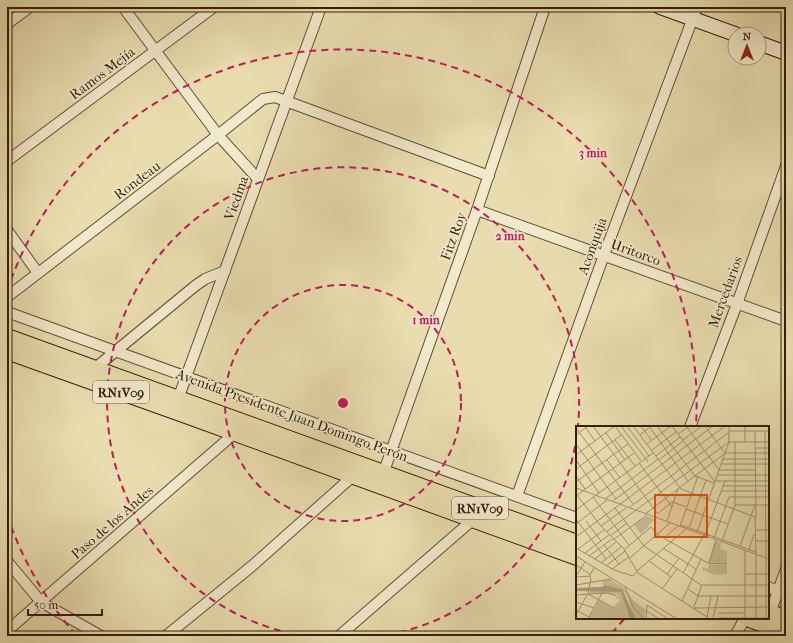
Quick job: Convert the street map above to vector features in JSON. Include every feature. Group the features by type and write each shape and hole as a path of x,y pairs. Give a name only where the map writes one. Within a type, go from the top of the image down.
{"main road":[{"path":"660,7 695,13 727,30"},
{"path":"767,46 786,52"},
{"name":"Avenida Presidente Juan Domingo Perón","path":"7,337 383,474 576,557"},
{"name":"Avenida Presidente Juan Domingo Perón","path":"7,351 353,476 576,543"},
{"path":"769,612 786,618"},
{"path":"749,619 786,632"}],"street":[{"path":"7,24 30,7"},
{"path":"123,7 218,135 258,179"},
{"name":"Ramos Mejía","path":"7,161 214,7"},
{"name":"Viedma","path":"178,399 321,7"},
{"name":"Fitz Roy","path":"383,474 489,176 545,7"},
{"name":"Aconquija","path":"517,496 604,255 695,13"},
{"name":"Rondeau","path":"7,297 263,99 275,97 286,101"},
{"path":"286,101 489,176"},
{"name":"Mercedarios","path":"690,426 786,166"},
{"name":"Uritorco","path":"477,210 786,322"},
{"path":"7,230 38,273"},
{"path":"94,368 116,352 195,286 205,279 225,271"},
{"name":"Avenida Presidente Juan Domingo Perón","path":"7,312 576,518"},
{"name":"Paso de los Andes","path":"7,631 235,433"},
{"path":"166,636 252,566 353,476"},
{"path":"339,636 478,514"},
{"path":"7,561 41,602 101,636"},
{"path":"769,612 782,592 786,569"},
{"path":"769,587 782,592"},
{"path":"734,636 745,619"}]}
